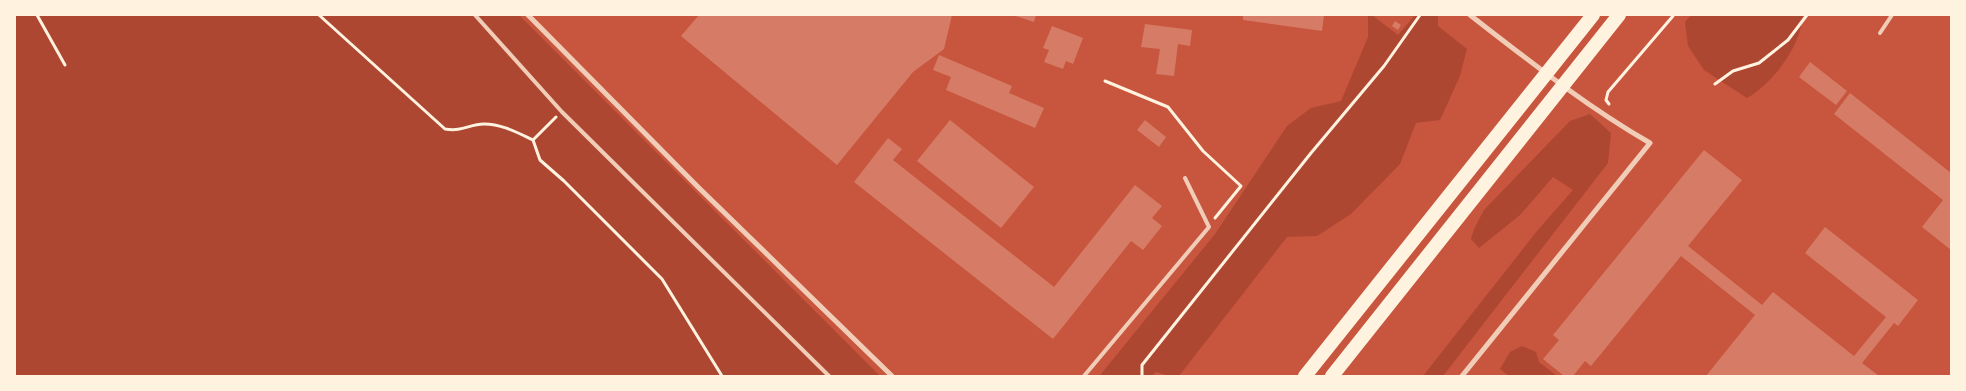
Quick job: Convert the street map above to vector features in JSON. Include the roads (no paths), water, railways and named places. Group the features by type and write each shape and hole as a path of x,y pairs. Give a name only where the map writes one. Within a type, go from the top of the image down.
{"highway":[{"path":"1305,376 1592,15"},
{"path":"1332,376 1618,15"}],"street":[{"path":"528,15 698,188 892,376"},
{"path":"1462,376 1650,143 1612,121 1545,74 1470,15"}],"lane":[{"path":"475,15 562,112 829,376"},
{"path":"1880,34 1892,15"},
{"path":"1084,376 1209,227 1186,178"}]}
